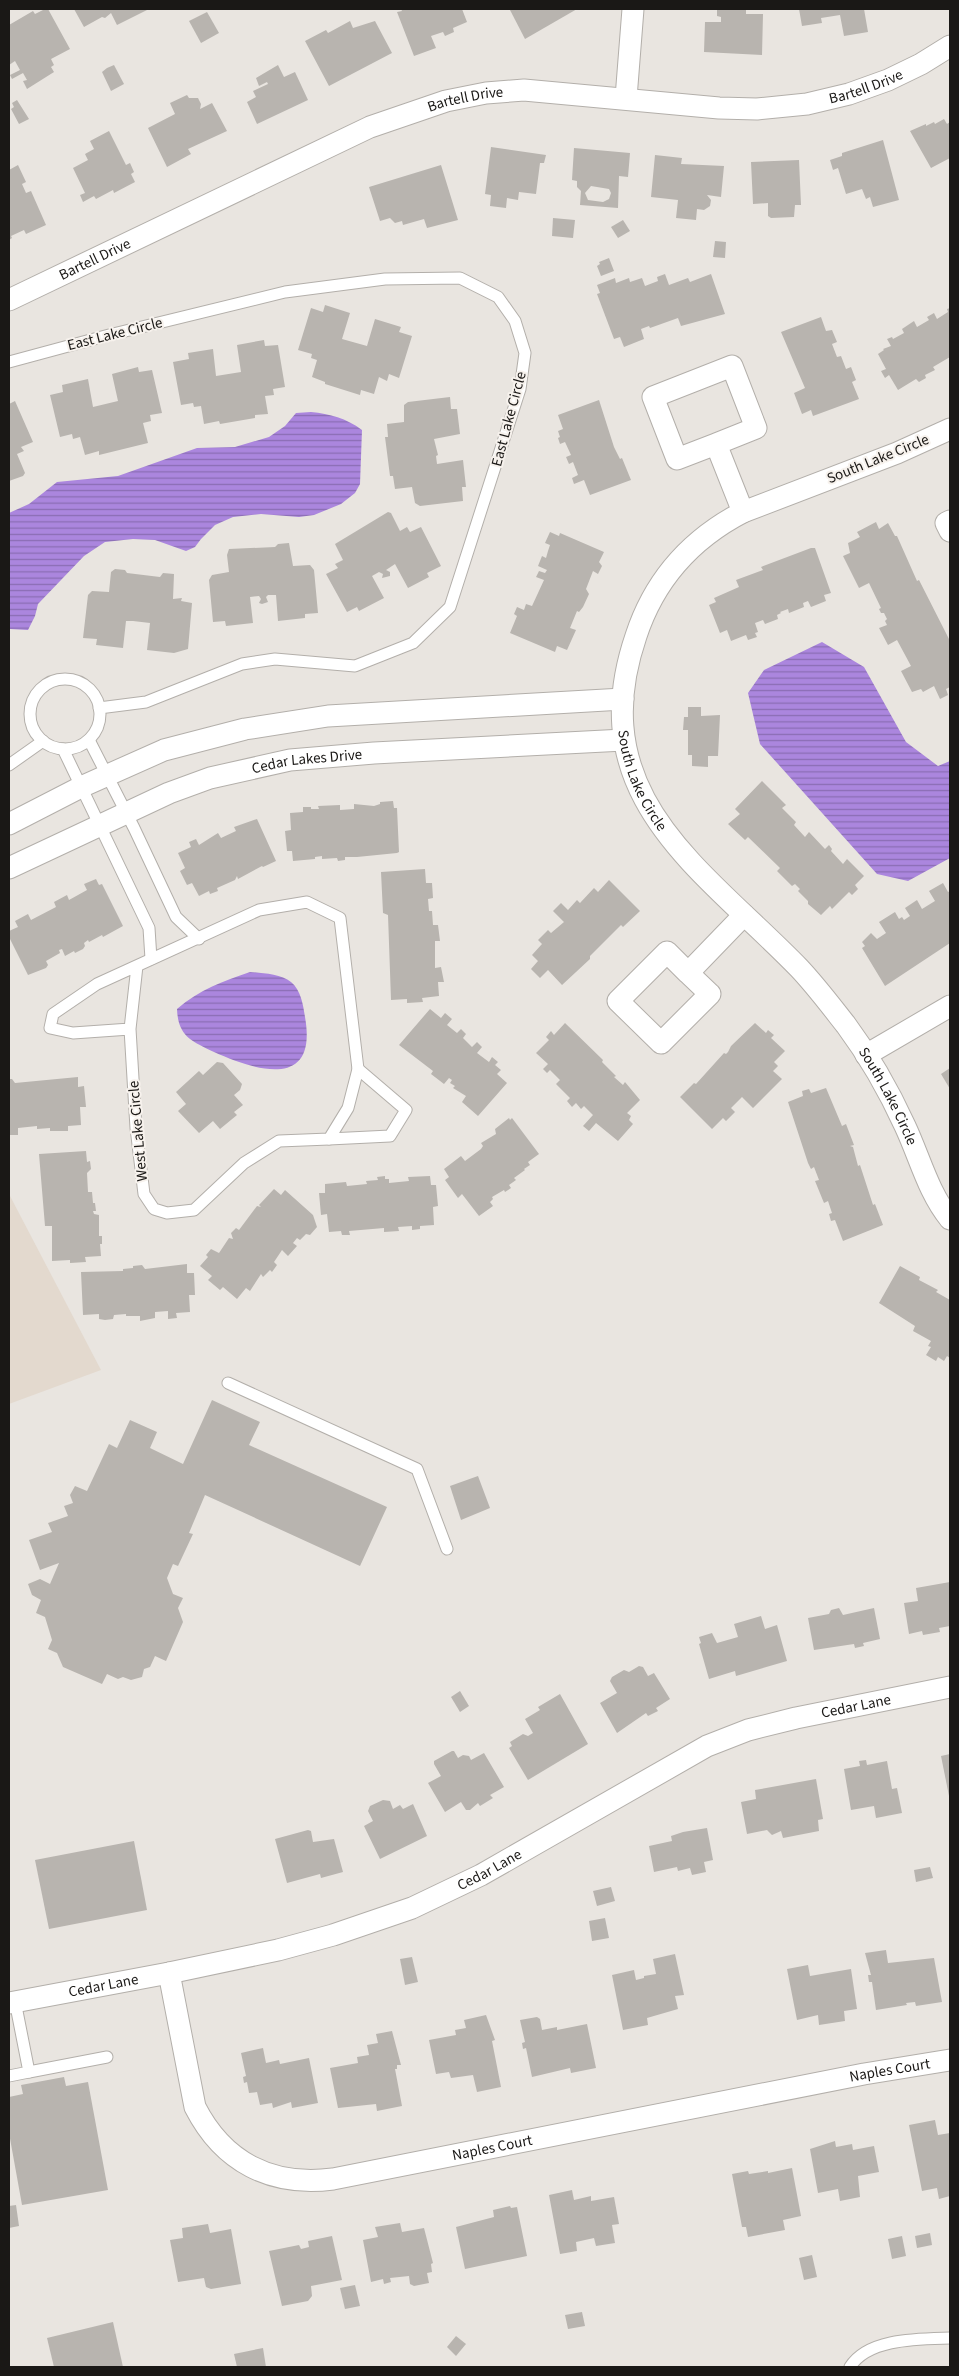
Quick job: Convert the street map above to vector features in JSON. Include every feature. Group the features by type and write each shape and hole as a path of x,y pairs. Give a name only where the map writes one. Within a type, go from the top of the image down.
{"street":[{"path":"626,98 632,9"},
{"name":"Bartell Drive","path":"9,300 370,128 407,113 454,100 486,93 524,90 719,108 756,109 807,104 849,94 888,80 921,64 950,46"},
{"path":"732,366 756,428 716,444 677,459 653,397 732,366"},
{"name":"South Lake Circle","path":"950,430 897,454 743,512 723,522 685,553 656,590 644,613 627,662 623,699 624,740 629,762 643,798 668,838 801,970 847,1027 866,1055 905,1127 929,1186 950,1219"},
{"path":"716,444 743,512"},
{"path":"950,521 946,523 950,531"},
{"path":"9,824 81,787 164,750 245,729 328,716 623,699"},
{"name":"Cedar Lakes Drive","path":"9,868 99,825 210,778 290,760 423,750 624,740"},
{"path":"688,973 744,914"},
{"path":"866,1055 950,1006"},
{"name":"Cedar Lane","path":"12,2002 169,1973 278,1950 333,1935 412,1908 481,1875 707,1746 748,1730 796,1718 950,1687"},
{"name":"Naples Court","path":"169,1973 195,2106 205,2126 218,2142 242,2162 281,2178 312,2182 854,2076 950,2060"}],"lane":[{"name":"East Lake Circle","path":"9,362 109,335 285,292 385,279 460,278 498,297 515,321 525,353 520,389 450,607 413,643 355,666 275,659 242,664 146,702 99,708"},
{"path":"65,679 77,682 88,688 95,696 100,720 96,731 88,740 72,749 63,749 53,747 43,741 35,732 31,720 33,702 43,688 53,682 65,679"},
{"path":"88,740 126,813 176,917 199,939"},
{"path":"9,765 43,741"},
{"path":"63,749 149,928 151,959"},
{"path":"130,1029 73,1033 50,1028 53,1014 97,984 259,910 306,902 340,918 358,1069 348,1108 329,1139"},
{"name":"West Lake Circle","path":"136,966 130,1029 136,1128 144,1194 154,1209 167,1213 194,1210 244,1163 279,1141 390,1136 406,1110 358,1069"},
{"path":"228,1382 417,1469 447,1549"},
{"path":"12,2002 29,2072"},
{"path":"9,2076 107,2057"},
{"path":"850,2367 856,2356 898,2340 950,2338"}],"shaded area":[{"path":"311,412 338,417 362,430 360,484 355,493 341,504 314,515 299,517 261,514 233,517 215,525 195,547 186,551 155,540 133,539 105,542 84,556 38,604 35,616 28,630 10,629 9,513 29,504 57,482 118,476 197,448 235,447 269,437 285,426 296,413"},
{"path":"822,642 864,667 906,742 938,766 950,761 950,858 908,881 877,874 760,744 748,693 764,670"},
{"path":"250,972 271,974 287,979 299,993 305,1017 307,1040 302,1056 293,1065 280,1069 265,1069 248,1065 192,1041 180,1026 177,1009 185,1002 212,987"},
{"path":"9,1194 101,1370 9,1404"}],"building":[{"path":"48,9 70,49 51,59 54,65 51,67 54,72 27,89 23,81 27,80 23,73 12,79 10,75 20,70 15,61 9,65 9,25 33,11 35,14"},
{"path":"74,9 149,9 117,25 111,13 105,18 102,17 84,27"},
{"path":"401,9 462,9 467,22 453,28 454,32 445,36 443,32 431,36 436,48 414,56 397,12 402,11"},
{"path":"577,9 525,39 510,10"},
{"path":"717,9 746,9 746,14 763,14 762,55 704,52 705,22 721,22 721,17 717,16"},
{"path":"799,9 864,9 868,32 844,36 840,15 821,18 822,23 802,26"},
{"path":"207,12 219,33 201,43 189,21"},
{"path":"350,21 353,28 375,21 392,53 329,86 305,41 326,30 328,33"},
{"path":"114,65 124,84 111,91 102,72"},
{"path":"278,65 284,77 295,72 308,100 257,124 247,102 256,97 253,91 268,84 267,82 259,86 256,78"},
{"path":"187,95 189,98 198,98 201,104 200,109 212,103 227,131 188,149 191,154 167,167 148,128 175,114 170,103"},
{"path":"17,100 29,119 19,124 11,109 14,107 12,103"},
{"path":"944,119 947,124 950,122 950,158 931,168 910,131 926,124 926,126 934,122 935,124"},
{"path":"109,131 126,165 130,163 134,172 131,174 135,182 114,193 113,190 96,199 94,196 83,202 80,195 85,193 73,168 88,160 85,154 94,149 90,141"},
{"path":"883,140 899,200 873,207 870,197 866,199 862,189 846,194 838,168 833,170 830,160 842,156 842,153"},
{"path":"491,147 546,155 544,163 540,163 536,194 519,192 518,200 507,198 506,208 490,206 491,195 485,194"},
{"path":"574,148 630,153 628,177 619,176 618,208 580,205 581,191 577,187 577,181 572,180","holes":["591,186 609,189 611,193 609,199 603,202 588,200 585,193"]},
{"path":"655,155 682,158 681,164 724,166 721,197 707,195 711,200 710,206 704,210 697,209 696,220 676,218 678,200 651,197"},
{"path":"799,160 801,205 795,205 794,217 771,218 768,216 768,203 753,204 751,162"},
{"path":"18,165 26,182 22,184 26,193 31,191 46,225 26,234 24,230 11,236 12,238 9,240 9,170"},
{"path":"441,165 458,220 427,228 424,219 403,225 402,221 395,223 390,218 380,221 369,187"},
{"path":"553,218 575,220 573,238 552,236"},
{"path":"623,220 630,231 618,238 611,227"},
{"path":"715,241 726,242 725,258 713,257"},
{"path":"609,258 614,271 601,276 597,266 600,264 599,262"},
{"path":"665,274 669,285 688,278 690,282 711,274 725,314 681,326 678,318 650,328 649,326 641,329 644,339 624,347 620,337 614,339 597,294 600,293 597,285 615,278 616,283 629,278 630,282 642,278 645,286 658,281 657,277"},
{"path":"325,305 350,313 342,339 367,346 375,319 401,327 399,332 412,336 399,378 389,374 387,381 379,377 374,394 361,390 360,395 325,384 325,382 312,377 317,360 311,358 312,354 298,350 311,308 323,312"},
{"path":"950,308 950,357 933,367 935,370 925,375 926,378 919,382 916,379 898,390 889,375 885,378 881,371 886,369 878,354 883,349 891,346 887,339 892,337 893,339 904,333 902,329 914,321 917,327 929,320 927,317 934,313 937,319 948,312 947,309"},
{"path":"821,317 826,331 832,330 837,342 832,344 837,357 841,356 846,369 851,367 856,380 852,382 859,399 813,416 811,410 802,414 794,393 805,388 781,332"},
{"path":"264,340 265,346 278,345 285,387 273,389 274,395 265,396 268,414 255,415 255,418 220,424 219,421 204,424 201,406 194,407 193,403 181,405 173,362 189,359 188,353 213,349 216,376 241,372 237,345"},
{"path":"138,367 139,372 152,370 162,413 150,415 151,421 143,423 148,443 99,455 99,451 85,455 80,437 73,439 72,434 60,437 50,395 63,392 62,385 88,379 93,407 118,401 112,374"},
{"path":"450,397 451,409 457,409 460,434 434,439 438,455 436,456 437,464 463,460 466,487 462,487 463,501 420,506 415,503 412,487 395,489 393,476 390,476 385,437 388,437 387,424 404,422 404,405 408,402"},
{"path":"599,400 614,447 620,459 622,458 631,480 590,495 584,480 574,484 572,478 578,475 573,462 569,464 566,457 571,455 565,442 560,444 558,438 560,437 558,431 563,429 558,415"},
{"path":"15,401 33,442 21,447 24,451 17,454 25,473 23,476 9,481 9,404"},
{"path":"388,512 391,513 400,531 407,527 410,532 421,527 441,566 427,573 429,577 408,588 395,564 386,570 390,572 390,576 382,578 383,574 379,572 372,576 384,598 359,611 357,607 347,612 326,574 338,568 335,564 343,560 335,544"},
{"path":"876,522 879,529 888,523 895,536 897,536 917,581 919,580 950,641 950,687 946,689 948,695 940,699 934,686 923,692 921,689 912,692 901,671 911,666 897,640 888,645 879,628 887,625 885,621 887,619 879,609 881,608 869,583 859,588 843,556 850,553 848,543 860,537 857,532"},
{"path":"550,532 559,536 560,533 604,552 599,562 602,566 598,574 593,571 586,589 589,594 583,607 579,612 577,611 570,628 576,630 567,650 557,646 555,652 510,633 517,616 514,614 517,607 524,610 526,604 532,606 544,580 536,577 539,571 545,573 547,570 538,566 542,556 546,558 550,545 545,543"},
{"path":"289,543 293,566 310,565 314,570 318,613 305,614 305,618 278,621 276,595 268,595 266,597 268,602 262,604 259,603 261,599 259,596 250,597 253,623 226,626 225,621 213,622 209,580 212,575 229,572 227,555 229,549 275,547 278,544"},
{"path":"815,548 831,593 824,595 826,601 811,607 808,601 803,603 804,607 789,613 788,609 780,612 777,615 778,619 765,624 763,620 755,623 758,632 755,633 757,637 748,640 746,635 731,641 727,630 720,633 709,605 716,602 714,598 739,587 736,580 763,570 761,567"},
{"path":"115,569 125,570 127,573 160,577 163,573 174,574 173,599 182,598 181,601 192,603 188,649 174,653 147,650 150,623 133,621 126,621 123,648 96,645 97,639 83,638 88,595 92,591 109,592 111,572"},
{"path":"688,707 701,707 701,716 720,715 718,756 708,756 708,767 692,766 692,755 688,755 688,730 683,730 684,717 688,717"},
{"path":"762,781 786,805 782,808 796,822 794,825 805,837 809,832 825,849 829,845 832,849 831,851 843,864 847,859 864,876 855,885 858,889 852,895 849,892 832,909 830,906 821,915 808,904 808,901 798,891 800,889 795,884 792,886 777,871 780,868 748,837 745,840 728,824 740,814 735,809"},
{"path":"393,801 394,808 397,808 399,852 345,857 345,860 338,861 337,858 322,859 322,856 315,857 315,859 293,861 292,851 287,851 285,831 291,830 290,813 303,812 303,807 319,809 318,806 340,805 340,810 354,809 354,804 374,806 380,804 380,802"},
{"path":"257,819 276,861 238,879 237,876 235,880 217,888 218,891 210,894 209,891 199,896 192,883 187,885 180,871 185,868 178,853 191,847 189,842 196,839 199,845 218,833 221,838 236,831 234,827"},
{"path":"425,869 426,883 432,883 433,898 428,899 429,911 432,911 433,925 438,925 440,941 435,941 435,968 441,967 444,982 438,982 439,996 422,998 423,1002 407,1003 407,999 391,1000 388,915 383,913 381,872"},
{"path":"96,879 99,885 102,884 123,926 103,937 102,935 89,942 88,940 84,943 83,949 75,953 74,951 65,956 62,949 59,950 60,953 46,961 48,965 46,968 28,975 9,937 9,931 18,927 15,921 28,914 31,920 56,907 54,902 67,895 69,900 87,890 84,884"},
{"path":"609,880 640,911 623,927 621,925 590,956 590,959 562,985 548,970 540,978 531,969 538,961 532,955 542,944 538,940 548,930 551,933 564,922 553,911 561,903 568,910 577,900 580,903 594,888 598,892"},
{"path":"943,883 948,892 950,891 950,943 885,986 862,948 865,946 862,942 871,933 877,939 886,933 879,922 895,912 899,919 902,917 904,920 910,916 905,908 917,900 922,909 935,901 929,891"},
{"path":"430,1009 441,1018 445,1013 452,1019 447,1025 457,1033 461,1029 466,1034 463,1038 472,1047 477,1042 482,1047 477,1053 489,1062 492,1057 498,1062 495,1065 501,1070 497,1074 507,1083 478,1116 462,1102 466,1096 453,1088 455,1086 450,1083 452,1080 449,1078 444,1084 431,1074 433,1071 399,1045"},
{"path":"565,1023 603,1060 602,1062 616,1076 614,1077 623,1085 625,1082 640,1100 627,1113 631,1116 629,1120 633,1124 618,1141 596,1123 589,1131 583,1126 593,1115 584,1106 581,1109 576,1103 572,1107 567,1101 570,1098 556,1084 560,1080 550,1070 547,1073 543,1069 548,1064 536,1053 549,1040 546,1037 551,1031 554,1035"},
{"path":"755,1023 766,1033 768,1030 774,1035 771,1038 785,1051 774,1062 778,1066 773,1071 782,1079 753,1108 742,1097 731,1108 735,1112 726,1121 723,1118 712,1129 680,1097 694,1083 696,1084"},
{"path":"217,1062 223,1063 242,1084 240,1090 234,1095 243,1105 234,1112 237,1115 220,1129 213,1121 199,1133 178,1111 186,1104 176,1092 199,1071 203,1075"},
{"path":"950,1068 950,1089 941,1074"},
{"path":"78,1077 78,1087 84,1086 86,1107 80,1107 81,1125 68,1126 68,1131 50,1131 50,1128 37,1129 37,1126 18,1128 18,1135 10,1135 9,1079 12,1079 15,1083"},
{"path":"826,1088 842,1126 846,1124 854,1145 850,1146 853,1147 873,1205 875,1204 883,1225 843,1241 835,1220 831,1221 829,1214 832,1213 828,1201 824,1203 815,1181 819,1180 814,1167 811,1169 808,1163 788,1102 803,1096 802,1091 809,1089 811,1093"},
{"path":"509,1118 510,1120 512,1118 539,1154 528,1162 530,1165 525,1170 514,1178 516,1180 509,1185 511,1188 492,1197 493,1199 490,1202 493,1206 479,1216 462,1194 458,1198 445,1180 449,1177 444,1169 461,1156 465,1161 481,1149 483,1146 481,1143 496,1134 495,1129"},
{"path":"86,1151 87,1162 90,1161 91,1169 87,1173 88,1192 92,1192 96,1211 93,1211 94,1214 99,1215 99,1236 102,1236 102,1244 100,1244 101,1256 85,1257 86,1262 70,1263 70,1260 52,1261 52,1226 45,1226 39,1154"},
{"path":"385,1176 385,1179 389,1179 389,1183 409,1181 408,1177 430,1176 431,1185 436,1185 438,1206 433,1207 434,1225 420,1226 420,1229 412,1230 412,1226 398,1227 399,1231 384,1232 384,1228 349,1231 350,1235 342,1235 341,1231 329,1232 327,1214 321,1215 319,1193 325,1193 325,1184 346,1182 347,1186 367,1184 366,1181 378,1180 377,1177"},
{"path":"274,1189 281,1195 285,1190 313,1215 317,1227 310,1235 306,1234 300,1240 297,1238 293,1243 297,1246 288,1256 282,1250 274,1262 277,1265 272,1272 270,1270 263,1277 261,1274 250,1291 246,1288 237,1299 223,1287 220,1290 208,1280 212,1276 200,1266 208,1257 206,1255 211,1249 219,1253 229,1238 233,1239 231,1233 236,1228 239,1230 257,1206 261,1207 259,1205"},
{"path":"187,1264 187,1273 194,1273 195,1295 189,1295 190,1312 176,1313 177,1318 168,1319 168,1311 155,1312 155,1318 140,1321 140,1316 126,1316 126,1314 114,1315 113,1319 105,1320 99,1319 99,1314 83,1315 81,1272 123,1271 123,1269 142,1265 145,1269"},
{"path":"900,1266 920,1277 919,1280 938,1290 936,1292 950,1300 950,1358 947,1356 944,1361 938,1357 936,1361 926,1355 931,1347 928,1346 931,1341 913,1331 915,1326 879,1303"},
{"path":"212,1400 260,1422 249,1445 387,1507 360,1566 205,1495 189,1533 193,1534 178,1566 173,1564 167,1578 173,1594 183,1598 178,1608 183,1622 166,1661 155,1656 150,1667 144,1669 142,1677 131,1680 123,1677 118,1679 107,1674 102,1684 63,1667 57,1653 48,1649 52,1640 45,1617 36,1613 41,1600 32,1595 28,1584 40,1579 50,1584 59,1563 40,1570 29,1540 52,1532 48,1523 68,1516 64,1506 73,1503 70,1495 75,1486 87,1491 109,1444 117,1448 130,1420 157,1432 150,1448 183,1464"},
{"path":"478,1476 490,1508 461,1520 450,1486"},
{"path":"950,1582 950,1626 939,1628 940,1632 923,1635 922,1631 909,1634 904,1603 918,1601 916,1588"},
{"path":"839,1608 843,1615 874,1608 880,1639 863,1643 864,1646 855,1648 854,1644 814,1650 808,1618 829,1614 831,1610"},
{"path":"761,1616 765,1629 777,1625 787,1661 736,1676 735,1671 709,1679 699,1644 701,1643 699,1637 712,1633 717,1643 738,1637 734,1624"},
{"path":"639,1666 643,1667 648,1676 654,1673 670,1699 656,1708 658,1711 648,1716 646,1713 617,1733 600,1703 617,1693 610,1681 612,1677 624,1670 629,1672"},
{"path":"460,1691 469,1706 460,1712 451,1697"},
{"path":"560,1694 588,1744 528,1780 509,1748 512,1746 510,1742 523,1734 528,1736 533,1733 525,1719 540,1710 538,1707"},
{"path":"454,1751 458,1758 463,1755 469,1756 471,1760 484,1753 504,1787 490,1795 493,1798 480,1806 478,1803 470,1810 466,1810 461,1802 445,1812 428,1783 441,1776 434,1761"},
{"path":"950,1754 950,1795 949,1796 941,1756"},
{"path":"866,1760 867,1765 887,1761 892,1789 897,1788 902,1813 876,1818 874,1806 851,1810 844,1769 860,1766 859,1761"},
{"path":"816,1779 823,1819 818,1820 819,1831 783,1838 781,1831 772,1835 767,1830 747,1834 741,1802 756,1799 755,1790"},
{"path":"383,1800 390,1801 393,1809 400,1805 403,1809 413,1804 427,1836 380,1859 364,1826 373,1821 368,1811 370,1806"},
{"path":"707,1828 713,1860 704,1862 706,1872 692,1875 690,1868 678,1871 677,1867 654,1872 649,1846 672,1841 671,1836 683,1832"},
{"path":"308,1830 311,1831 313,1842 334,1839 343,1872 321,1878 320,1874 287,1883 275,1839"},
{"path":"134,1841 147,1910 49,1929 35,1860"},
{"path":"930,1867 933,1878 916,1882 914,1870"},
{"path":"611,1887 615,1901 597,1906 593,1891"},
{"path":"605,1918 609,1938 592,1941 589,1921"},
{"path":"886,1950 888,1963 934,1958 942,2002 916,2006 915,2002 906,2003 907,2005 876,2010 872,1982 869,1982 868,1975 871,1975 865,1953"},
{"path":"675,1954 684,1995 675,1996 678,2009 647,2018 648,2025 623,2030 612,1975 634,1970 636,1980 644,1978 644,1976 656,1974 653,1959"},
{"path":"412,1957 418,1982 405,1985 400,1959"},
{"path":"808,1965 810,1976 851,1969 857,2009 844,2011 845,2021 819,2025 818,2015 797,2020 787,1969"},
{"path":"486,2015 495,2040 492,2041 501,2087 477,2092 473,2075 451,2078 449,2072 436,2074 429,2040 456,2035 455,2030 466,2028 464,2020"},
{"path":"537,2017 540,2019 542,2030 557,2027 557,2030 587,2024 596,2068 571,2073 570,2068 532,2077 526,2048 523,2049 522,2043 525,2042 520,2020"},
{"path":"392,2031 401,2065 397,2065 397,2069 395,2069 402,2106 377,2111 376,2104 338,2108 330,2068 358,2063 357,2057 369,2055 367,2045 378,2043 376,2034"},
{"path":"263,2048 266,2063 279,2060 280,2064 309,2058 318,2103 292,2108 291,2102 273,2108 272,2103 260,2105 257,2092 249,2093 247,2082 244,2083 243,2077 246,2076 241,2053"},
{"path":"64,2077 66,2086 88,2082 108,2190 22,2205 9,2133 9,2097 23,2094 21,2085"},
{"path":"935,2120 938,2135 950,2133 950,2196 939,2199 937,2188 922,2191 909,2125"},
{"path":"835,2141 836,2147 852,2144 853,2150 874,2146 879,2172 858,2176 860,2197 840,2201 838,2189 818,2193 810,2149"},
{"path":"792,2168 801,2216 783,2220 785,2230 748,2237 746,2227 742,2227 732,2174 748,2171 749,2174 768,2171 768,2173"},
{"path":"572,2190 574,2200 591,2196 591,2201 614,2197 619,2224 612,2225 615,2243 596,2246 594,2238 576,2242 577,2251 560,2254 549,2195"},
{"path":"16,2205 19,2226 9,2228 9,2206"},
{"path":"510,2206 511,2208 517,2207 527,2256 465,2269 456,2227 494,2217 493,2210"},
{"path":"400,2223 402,2232 424,2228 433,2263 431,2264 432,2272 427,2273 429,2283 414,2286 410,2284 409,2276 390,2278 391,2282 384,2284 383,2279 371,2282 363,2240 378,2237 375,2227"},
{"path":"208,2224 210,2233 231,2229 241,2284 211,2289 206,2287 204,2278 178,2282 170,2240 183,2238 182,2228"},
{"path":"930,2233 932,2245 917,2248 915,2236"},
{"path":"332,2236 342,2280 311,2286 312,2296 308,2301 282,2306 269,2251 299,2245 301,2249 309,2247 308,2241"},
{"path":"902,2236 906,2256 892,2259 888,2239"},
{"path":"812,2255 817,2277 804,2280 799,2258"},
{"path":"355,2285 360,2306 345,2309 340,2288"},
{"path":"582,2312 585,2326 568,2329 565,2315"},
{"path":"113,2322 123,2367 54,2367 47,2338"},
{"path":"456,2336 466,2344 456,2356 447,2347"},
{"path":"263,2348 266,2367 237,2367 234,2354"}]}
